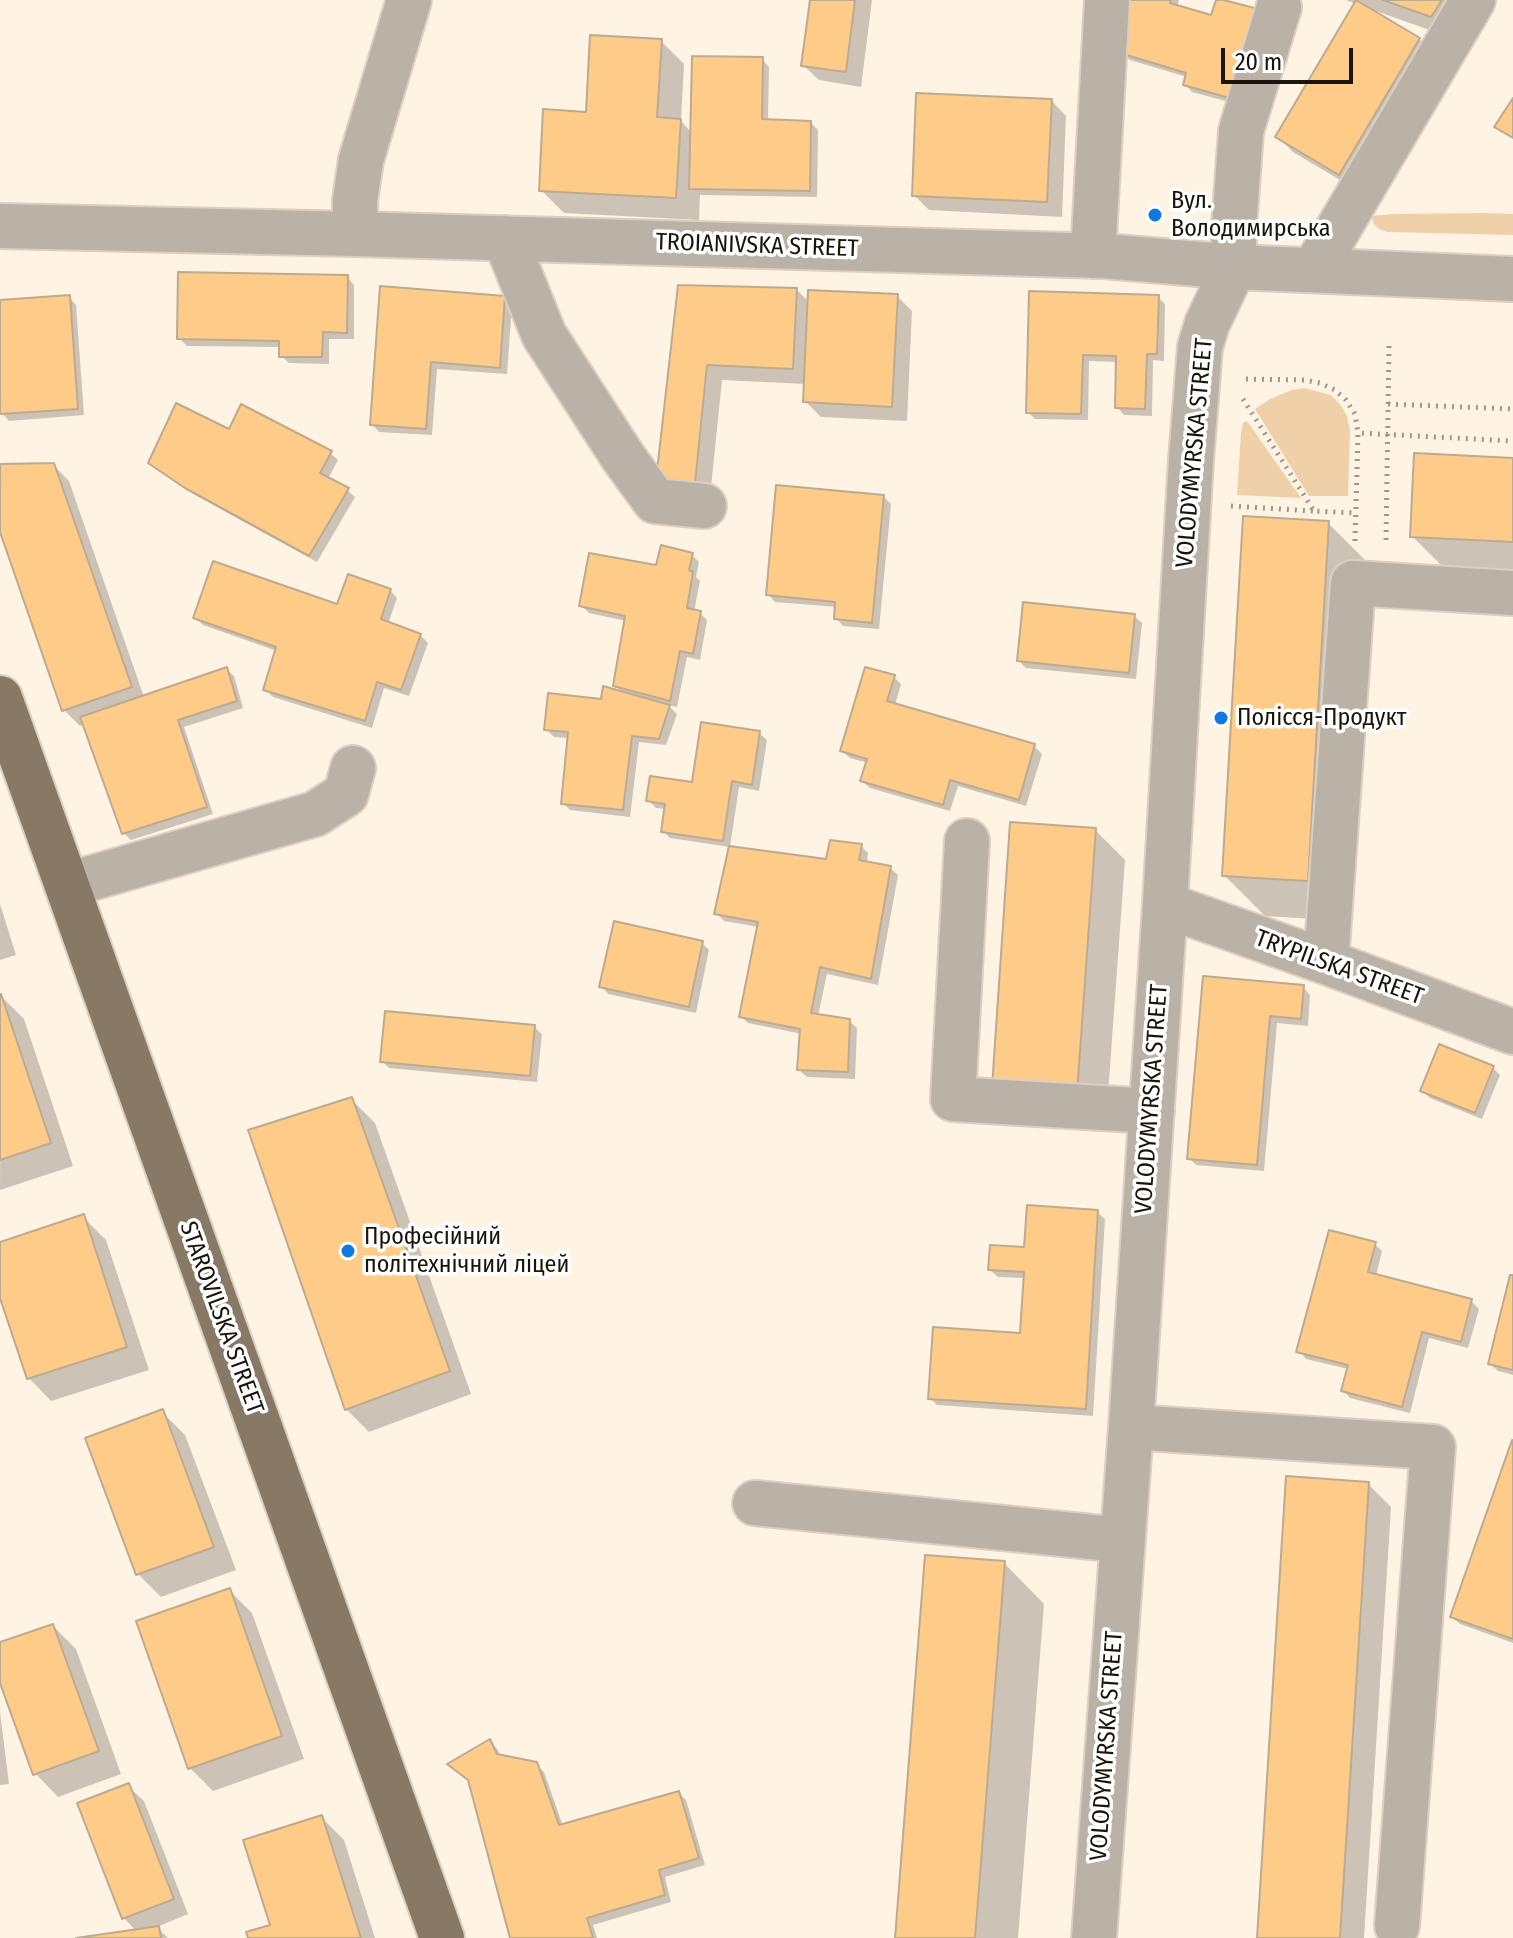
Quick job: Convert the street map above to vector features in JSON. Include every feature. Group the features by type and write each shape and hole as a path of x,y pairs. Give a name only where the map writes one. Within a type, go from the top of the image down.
{"main road":[{"name":"STAROVILSKA STREET","path":"0,698 442,1938"}],"street":[{"path":"355,234 355,200 361,160 409,0"},
{"path":"1093,256 1107,0"},
{"path":"1314,270 1473,0"},
{"path":"1234,267 1241,131 1279,7"},
{"name":"TROIANIVSKA STREET","path":"0,226 1093,256 1234,267 1513,279"},
{"path":"505,238 544,335 655,501 704,506"},
{"name":"VOLODYMYRSKA STREET","path":"1094,1938 1131,1427 1200,347 1207,324 1234,267"},
{"path":"1326,962 1353,583 1513,593"},
{"path":"67,885 315,814 346,794 353,768"},
{"path":"967,841 953,1099 1152,1111"},
{"name":"TRYPILSKA STREET","path":"1165,905 1513,1032"},
{"path":"1131,1427 1433,1447 1397,1926"},
{"path":"755,1503 1122,1540"}],"path":[{"path":"1385,585 1389,346"},
{"path":"1226,506 1356,513 1358,433 1355,414 1346,400 1320,383 1246,379"},
{"path":"1238,392 1314,511"},
{"path":"1388,404 1513,409"},
{"path":"1358,433 1513,441"}],"shaded area":[{"path":"1392,214 1513,214 1513,235 1387,232 1374,224 1371,216"},
{"path":"1304,388 1331,395 1347,416 1350,431 1348,496 1309,496 1255,409 1270,399"},
{"path":"1247,421 1301,498 1237,495 1241,433 1243,423"}],"building":[{"path":"810,0 855,0 846,72 801,66"},
{"path":"1124,0 1171,0 1170,3 1211,15 1216,0 1262,10 1233,99 1183,85 1186,73 1120,53"},
{"path":"1356,0 1420,38 1339,175 1275,137"},
{"path":"1383,0 1442,0 1431,17"},
{"path":"590,35 662,39 657,117 681,119 676,198 539,191 543,109 586,112"},
{"path":"692,56 763,57 762,119 811,121 810,191 689,189"},
{"path":"916,93 1052,99 1047,202 912,196"},
{"path":"1513,98 1513,138 1494,127"},
{"path":"178,272 348,275 347,333 323,332 322,357 279,357 279,341 177,339"},
{"path":"678,285 797,288 793,369 707,365 695,483 656,480"},
{"path":"380,286 505,296 500,368 431,362 426,429 370,425"},
{"path":"808,290 898,294 892,407 803,402"},
{"path":"1029,291 1159,295 1157,354 1147,354 1145,409 1115,408 1116,356 1083,355 1081,414 1026,413"},
{"path":"70,295 78,409 0,414 0,300"},
{"path":"176,403 229,429 241,404 332,451 320,473 349,488 309,556 185,488 148,463"},
{"path":"1414,453 1513,458 1513,542 1410,537"},
{"path":"54,463 132,687 62,711 0,532 0,464"},
{"path":"776,485 884,495 872,623 834,619 835,602 766,595"},
{"path":"1243,516 1329,521 1308,881 1222,876"},
{"path":"661,545 693,553 687,608 701,611 693,654 680,651 670,701 613,686 625,616 579,606 589,553 656,565"},
{"path":"213,561 337,604 348,574 391,589 381,619 421,634 401,690 377,682 365,721 263,690 276,647 193,618"},
{"path":"1023,602 1135,614 1129,673 1017,661"},
{"path":"227,667 237,701 178,720 207,807 122,834 80,717"},
{"path":"865,667 895,675 887,701 1035,744 1019,800 950,780 943,805 860,781 867,759 840,751"},
{"path":"603,686 670,705 659,739 632,736 623,810 561,804 568,732 544,730 548,693 601,699"},
{"path":"701,722 760,731 752,785 732,781 723,841 661,832 665,804 646,801 650,776 692,782"},
{"path":"1010,822 1096,828 1077,1093 992,1087"},
{"path":"830,840 862,844 859,860 891,866 871,979 820,967 811,1013 850,1019 848,1072 797,1070 800,1029 739,1017 758,922 714,914 729,846 826,859"},
{"path":"614,921 703,941 689,1007 599,987"},
{"path":"1203,976 1304,985 1301,1019 1270,1016 1257,1165 1187,1159"},
{"path":"0,994 51,1143 0,1160"},
{"path":"385,1011 535,1025 530,1076 380,1062"},
{"path":"1439,1044 1494,1066 1475,1113 1420,1091"},
{"name":"Професійний політехнічний ліцей","path":"352,1097 450,1371 345,1410 248,1130"},
{"path":"1027,1205 1098,1210 1086,1409 928,1399 933,1327 1020,1333 1024,1272 988,1270 990,1245 1024,1247"},
{"path":"84,1214 127,1347 27,1379 0,1298 0,1242"},
{"path":"1329,1230 1376,1242 1368,1272 1472,1299 1461,1342 1422,1332 1402,1407 1341,1391 1348,1365 1296,1352"},
{"path":"1510,1275 1513,1275 1513,1370 1488,1364"},
{"path":"163,1409 214,1547 136,1575 85,1438"},
{"path":"1513,1440 1513,1639 1450,1617"},
{"path":"1286,1476 1369,1482 1340,1938 1257,1938"},
{"path":"925,1555 1005,1561 975,1938 895,1938"},
{"path":"230,1588 282,1736 188,1769 136,1621"},
{"path":"53,1624 99,1751 33,1775 0,1683 0,1642"},
{"path":"490,1739 497,1754 537,1762 559,1825 679,1791 699,1858 659,1870 665,1895 587,1918 593,1938 510,1938 468,1780 447,1764"},
{"path":"129,1783 174,1899 122,1919 77,1803"},
{"path":"322,1815 361,1938 248,1938 246,1932 270,1925 243,1840"},
{"path":"159,1926 161,1938 76,1938"}],"place":[{"name":"Вул. Володимирська","path":"1155,215"},
{"name":"Полісся-Продукт","path":"1221,718"},
{"name":"Професійний політехнічний ліцей","path":"348,1251"}]}
